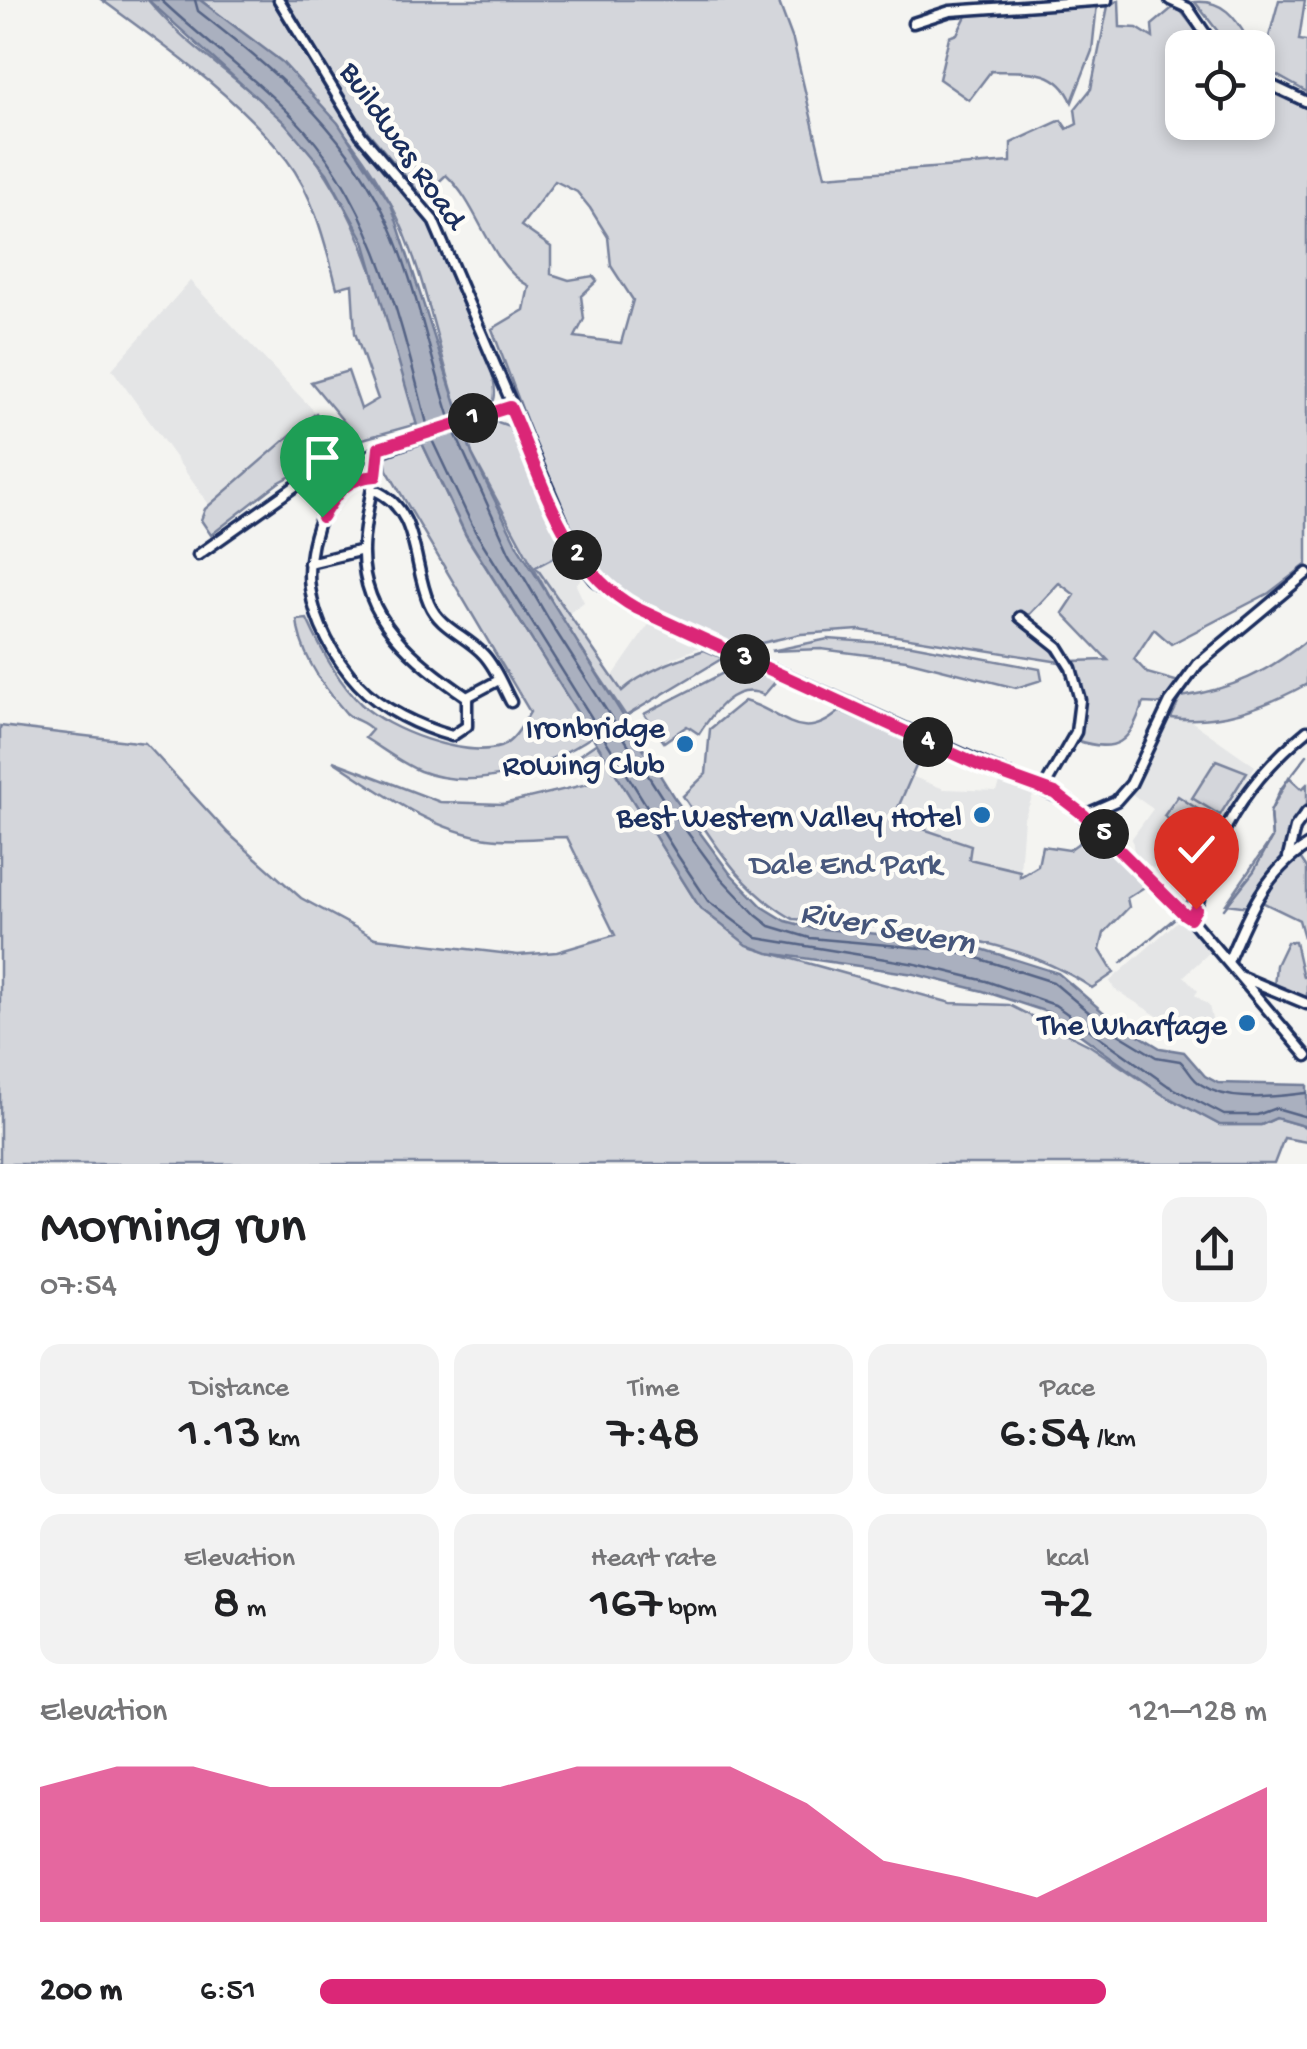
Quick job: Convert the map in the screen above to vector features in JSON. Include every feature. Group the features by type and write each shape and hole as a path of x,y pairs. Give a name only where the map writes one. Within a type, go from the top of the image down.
{"street":[{"name":"Buildwas Road","path":"279,0 361,135 433,220 487,338 510,407 577,556 606,590 636,608 850,708 978,765 1044,788"},
{"path":"912,22 950,11 1107,0"},
{"path":"1170,0 1184,2 1203,30"},
{"path":"1275,87 1307,102"},
{"path":"198,555 310,474 510,407"},
{"path":"379,448 363,550 367,584 381,619 399,644 467,697"},
{"path":"376,476 354,478 338,490 322,517 309,563 310,589 326,639 359,686 392,709 452,736 467,726 467,697"},
{"path":"374,490 397,504 407,524 430,607 443,625 486,656 511,702"},
{"path":"309,563 363,550"},
{"path":"1084,815 1116,801 1132,784 1170,702 1198,664 1307,573"},
{"path":"1022,622 1058,647 1072,668 1080,700 1076,732 1044,788 1084,815 1190,918 1307,1056"},
{"path":"467,697 500,680"},
{"path":"1190,918 1222,838 1271,763 1307,730"},
{"path":"1288,859 1295,828 1307,812"},
{"path":"1228,962 1254,901 1288,859 1307,846"},
{"path":"1242,977 1307,1004"}],"shaded area":[{"path":"190,281 316,413 210,506 112,369"},
{"path":"568,550 584,574 576,585 584,602 568,614 536,566"},
{"path":"652,620 702,646 673,658 660,671 641,675 623,692 613,676"},
{"path":"1171,718 1191,721 1255,766 1220,824 1179,797 1172,823 1180,828 1149,874 1135,860 1132,838 1153,809 1129,792"},
{"path":"911,776 944,789 997,791 1002,778 1035,790 1024,818 1020,871 968,858 893,819"},
{"path":"1180,919 1211,951 1184,976 1198,991 1195,995 1209,1006 1212,1019 1201,1043 1114,989 1110,981"}],"green space":[{"path":"102,0 148,0 180,33 286,124 313,156 336,191 370,265 417,424 359,440 311,382 348,371 361,409 378,399 355,333 352,284 337,288 305,189 287,160 246,115 175,54"},
{"path":"200,0 272,0 348,122 430,225 483,343 495,389 493,402 459,414 402,228 352,143 282,67"},
{"path":"285,0 778,0 793,40 825,176 1011,162 1011,143 1061,120 1067,129 1077,124 1075,109 1091,89 1108,6 1119,0 1120,27 1137,28 1153,38 1152,25 1176,5 1196,30 1165,30 1165,140 1275,140 1275,92 1307,106 1307,564 1269,593 1171,644 1154,629 1134,659 1147,673 1179,682 1163,704 1143,703 1133,728 1112,745 1075,740 1083,708 1071,661 1108,660 1063,613 1075,595 1059,583 1028,616 1020,617 1020,625 1050,647 1060,662 859,630 801,634 735,649 612,588 587,562 539,454 492,329 524,310 529,286 504,264 468,202 446,175 423,197 363,126","holes":["555,181 577,192 608,237 611,266 633,300 621,343 575,337 584,319 581,296 597,281 593,276 569,280 551,274 551,247 521,226"]},
{"path":"1279,0 1305,0 1299,40 1307,41 1307,92 1275,74 1275,30 1271,30"},
{"path":"1195,2 1221,7 1242,30 1217,30"},
{"path":"1097,4 1092,51 1072,102 1058,82 1038,73 991,71 969,100 939,79 949,37 957,34 967,14"},
{"path":"316,413 341,449 278,483 211,535 201,520 205,509"},
{"path":"495,421 509,426 568,550 536,567 622,691 650,672 704,650 723,658 626,716 564,624 472,454 465,432"},
{"path":"422,443 466,536 593,736 554,758 487,778 442,777 420,771 365,738 372,730 346,713 308,657 297,620 307,619 344,685 373,714 407,732 447,745 466,749 500,747 514,737 530,712 387,470 385,457"},
{"path":"828,639 912,645 1040,669 1042,680 1016,688 906,660 821,649 771,651"},
{"path":"1307,640 1307,684 1241,712 1207,719 1171,718 1181,697 1248,678"},
{"path":"739,665 776,681 764,695 744,692 726,701 699,734 687,726 664,742 644,714"},
{"name":"Dale End Park","path":"744,701 802,726 826,721 840,711 924,748 893,819 971,845 969,859 1020,871 1020,877 1038,866 1042,846 1069,850 1094,832 1146,886 1127,898 1129,907 1104,933 1100,950 1114,973 1092,988 1059,969 986,943 909,929 793,919 775,907 730,865 683,796 706,774 710,729"},
{"path":"0,726 145,743 228,833 301,898 375,938 518,955 557,952 615,935 567,837 507,840 467,834 407,808 333,761 440,802 503,804 592,783 578,756 597,743 700,908 753,948 951,1003 1009,1005 1089,1045 1162,1094 1220,1125 1261,1125 1276,1118 1307,1127 1307,1142 1284,1138 1274,1164 0,1164"},
{"path":"1216,760 1247,772 1220,815 1192,798"},
{"path":"1289,777 1302,789 1307,784 1307,807 1293,823 1284,857 1249,907 1226,904 1272,838 1270,812"},
{"path":"1178,796 1220,824 1214,836 1202,829 1200,842 1164,816"},
{"path":"1299,856 1307,868 1307,948 1299,920 1258,900"},
{"path":"1287,942 1295,942 1303,977 1307,976 1307,1003 1274,987 1276,965"}],"water":[{"path":"148,0 200,0 282,62 338,123 391,204 472,454 518,547 673,796 729,872 763,907 786,921 812,928 956,941 1058,973 1109,1017 1160,1048 1184,1052 1205,1076 1218,1083 1307,1085 1307,1127 1276,1118 1261,1125 1220,1125 1162,1094 1050,1013 914,974 768,953 747,945 700,908 466,535 422,443 364,241 327,173 285,123"}],"waterway":[{"path":"1224,909 1254,871 1272,838 1270,812 1280,790 1307,755"},
{"path":"1184,906 1190,897"},
{"path":"1121,963 1175,918"}],"place":[{"name":"Ironbridge Rowing Club","path":"685,744"},
{"name":"Best Western Valley Hotel","path":"982,815"},
{"name":"The Wharfage","path":"1247,1023"}],"route":[{"path":"322,517 338,490 354,478 376,476 379,448 510,407 577,556 606,590 636,608 850,708 978,765 1055,793 1084,815 1184,914 1190,918 1196,909"}],"water label":[{"name":"River Severn","path":"888,925"}]}
